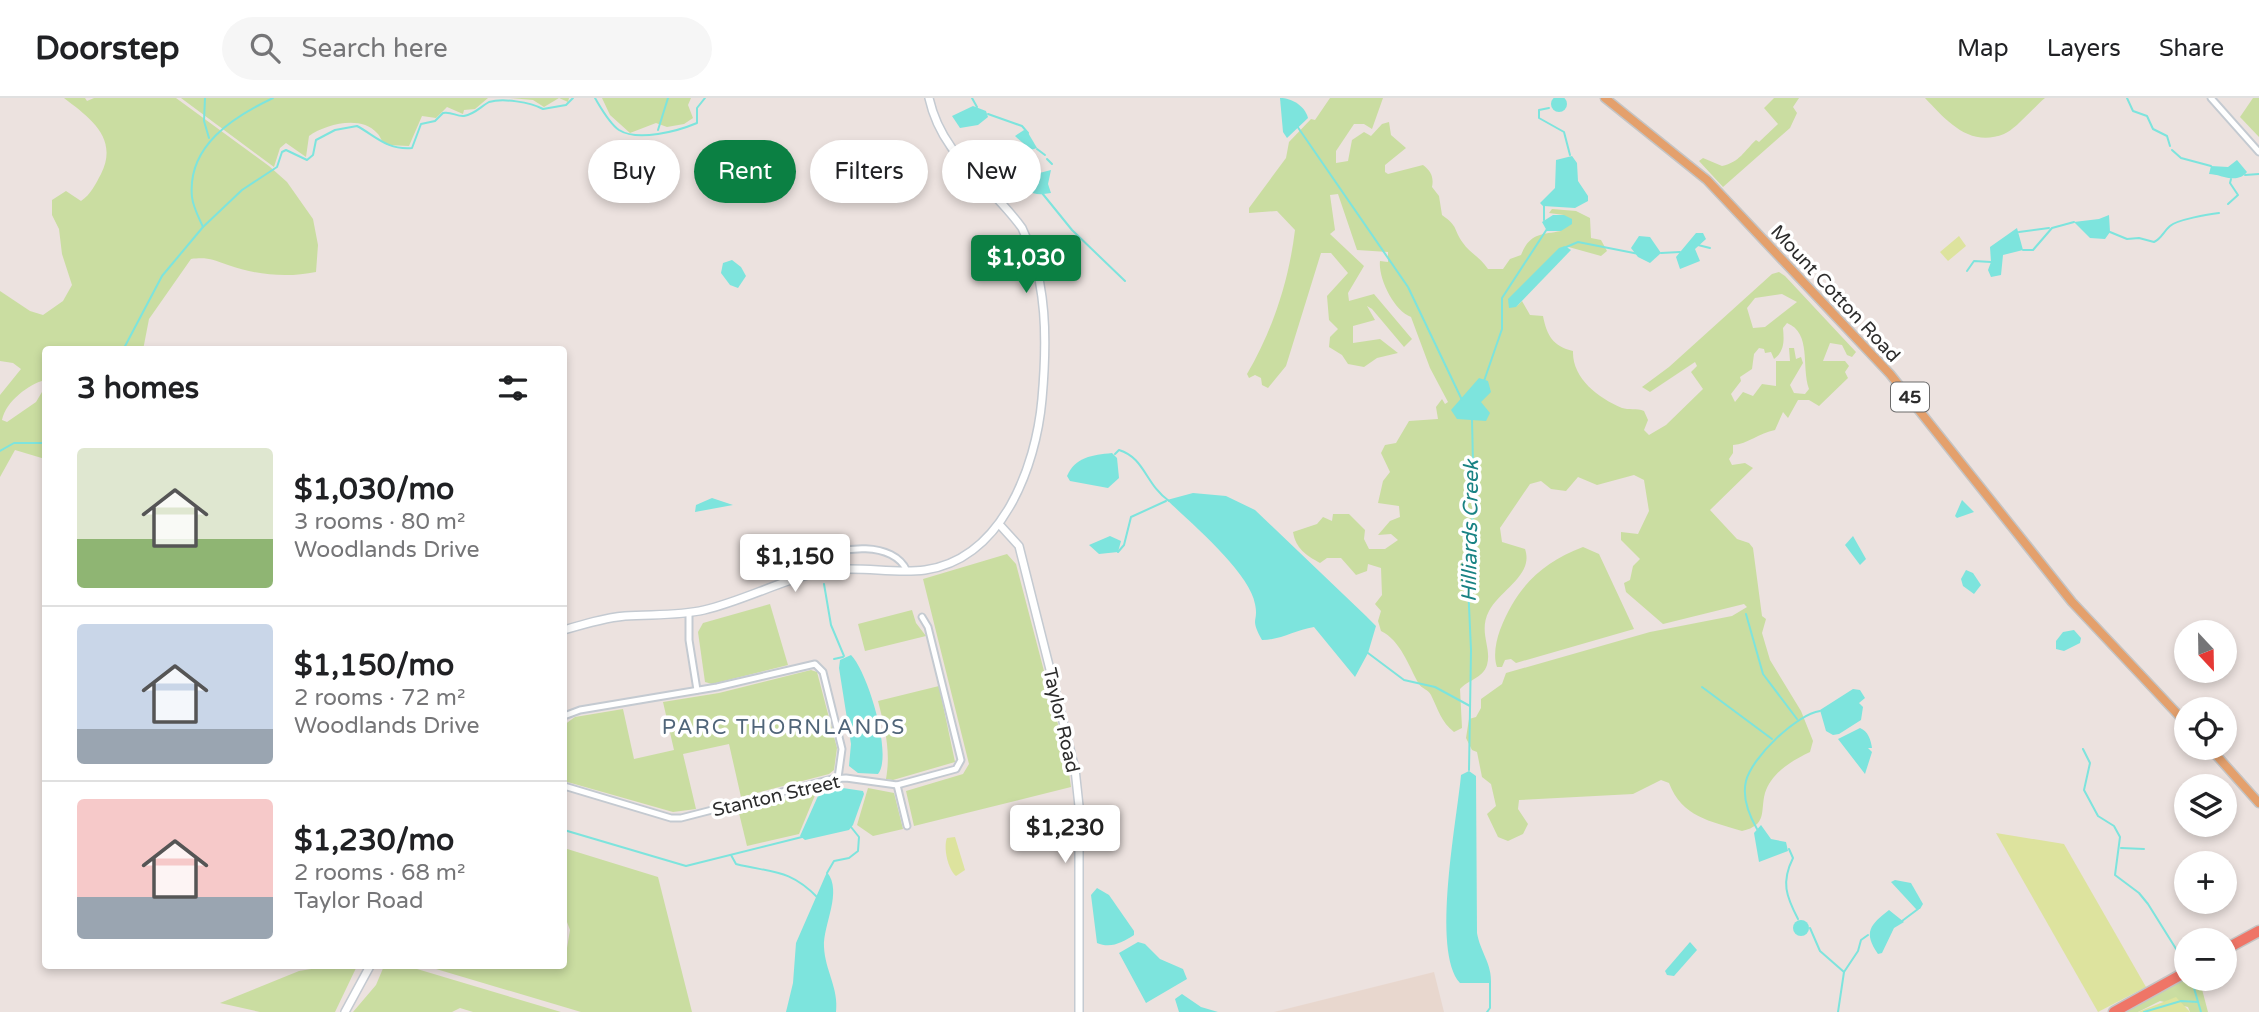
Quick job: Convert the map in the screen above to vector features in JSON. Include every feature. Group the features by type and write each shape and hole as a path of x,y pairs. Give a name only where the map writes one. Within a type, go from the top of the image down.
{"highway":[{"path":"2237,943 2259,930"},
{"path":"2114,1012 2174,979"}],"main road":[{"path":"567,629 624,616 689,613 727,605 815,573 849,569 907,571 937,568 979,547 999,523 1028,461 1039,429 1047,348 1044,309 1029,241 1023,228 945,142 929,98"},
{"name":"Mount Cotton Road","path":"1605,98 1707,180 1891,374 2072,602 2174,710"},
{"name":"Taylor Road","path":"999,523 1019,546 1075,769 1079,806 1079,1012"},
{"path":"2221,760 2259,801"},
{"path":"345,1012 368,969"}],"street":[{"path":"2211,98 2259,152"},
{"path":"815,573 817,561 823,557 853,548 895,557 907,571"},
{"path":"689,613 689,640 697,690"},
{"name":"Stanton Street","path":"567,787 671,818 681,818 838,778 897,785 956,769 961,764 928,627 922,617"},
{"path":"567,715 580,710 697,690 811,664 820,667 842,749 838,778"},
{"path":"897,785 907,826"}],"shaded area":[{"path":"1434,972 1444,1012 1274,1012"}],"green space":[{"path":"64,98 85,98 87,101 94,98 176,98 287,182 313,219 318,245 316,272 272,274 249,271 210,259 191,259 149,319 144,346 42,346 42,381 19,394 8,406 2,420 7,422 36,402 42,392 42,458 15,450 0,477 0,395 21,369 13,363 0,361 0,291 30,311 43,315 63,301 72,285 62,254 59,229 52,215 52,200 66,191 81,201 95,186 106,161 104,139 83,113"},
{"path":"181,98 488,98 475,109 464,110 463,114 447,107 436,118 422,116 409,146 387,145 370,127 362,124 334,125 309,136 306,157 286,143 280,148 274,167"},
{"path":"510,98 559,98 544,107 533,100"},
{"path":"602,98 691,98 688,105 693,118 684,124 667,127 656,123 630,133 610,115"},
{"path":"1330,98 1383,98 1372,129 1364,124 1354,124 1336,151 1336,163 1348,161 1352,140 1364,132 1371,136 1382,124 1389,122 1391,135 1406,148 1385,165 1385,172 1388,174 1423,165 1426,167 1432,177 1432,187 1439,196 1442,215 1453,225 1466,247 1488,269 1503,269 1510,259 1521,255 1532,239 1561,231 1564,215 1549,213 1552,209 1576,211 1590,218 1591,238 1601,240 1607,251 1601,256 1565,246 1516,307 1522,301 1530,315 1543,316 1552,339 1560,346 1573,351 1577,370 1596,393 1622,408 1644,411 1648,420 1644,430 1649,435 1666,425 1703,389 1691,372 1697,366 1695,362 1650,392 1642,387 1669,367 1772,274 1779,272 1785,276 1856,352 1852,357 1847,355 1842,345 1830,343 1823,361 1845,361 1849,366 1845,372 1848,378 1819,406 1809,400 1798,400 1788,418 1783,412 1775,430 1733,445 1733,453 1729,459 1732,465 1745,463 1753,468 1710,510 1737,539 1749,543 1753,548 1762,616 1766,619 1762,633 1770,660 1801,711 1813,741 1810,752 1790,763 1768,786 1761,816 1756,825 1742,831 1698,816 1681,803 1669,783 1661,780 1633,794 1519,800 1518,809 1528,824 1523,834 1508,841 1498,837 1487,814 1496,806 1491,784 1482,777 1477,752 1472,750 1466,738 1469,719 1476,717 1481,708 1481,699 1502,684 1506,673 1650,632 1732,616 1747,607 1744,604 1663,624 1626,592 1624,583 1630,580 1633,566 1640,559 1621,540 1621,532 1638,534 1649,511 1644,480 1634,475 1597,485 1578,477 1566,491 1551,489 1541,481 1530,484 1500,528 1502,542 1525,549 1525,567 1489,611 1485,626 1487,665 1482,673 1460,689 1462,728 1454,732 1443,720 1430,693 1419,684 1399,647 1381,631 1378,621 1381,611 1375,604 1382,595 1381,568 1368,564 1367,571 1356,575 1341,558 1327,558 1320,563 1299,547 1293,532 1317,524 1323,517 1332,521 1333,514 1349,514 1365,530 1364,539 1369,549 1385,549 1398,540 1391,534 1378,535 1390,521 1400,517 1399,506 1378,503 1383,481 1390,472 1381,453 1385,445 1396,443 1409,421 1438,419 1436,407 1442,399 1445,404 1448,402 1430,368 1411,317 1393,301 1384,285 1380,261 1388,262 1388,252 1357,250 1338,194 1330,195 1335,230 1330,234 1364,266 1348,293 1349,301 1374,294 1412,339 1404,347 1367,306 1375,320 1353,326 1353,343 1380,339 1398,353 1377,358 1364,367 1348,364 1342,355 1329,347 1330,337 1338,329 1329,320 1327,296 1348,273 1331,253 1321,253 1286,366 1268,388 1262,385 1261,378 1255,375 1249,378 1247,374 1265,340 1278,304 1289,267 1295,230 1277,211 1249,213 1249,208 1286,158 1289,142 1311,119 1315,120","holes":["1782,294 1797,302 1765,327 1753,328 1747,308 1755,298","1787,323 1795,328 1803,342 1809,389 1805,394 1794,393 1790,385 1803,363 1801,357 1796,359 1794,348 1789,348 1790,361 1776,361 1776,386 1762,384 1753,396 1743,392 1735,402 1731,394 1741,381 1740,377 1752,369 1754,354 1759,348 1764,349 1765,353 1771,352 1774,359 1778,356 1783,345 1783,328"]},
{"path":"1774,98 1799,98 1793,107 1797,113 1790,128 1723,187 1699,161 1703,158 1722,166 1738,159 1756,140 1759,142 1778,124 1764,108"},
{"path":"1925,98 2045,98 2008,132 1980,137 1959,130"},
{"path":"2253,98 2259,98 2259,137 2240,117"},
{"path":"1959,236 1966,246 1948,261 1940,252"},
{"path":"1583,547 1599,554 1634,629 1516,663 1511,659 1505,660 1502,667 1497,667 1495,653 1499,634 1506,615 1522,590 1542,569"},
{"path":"1007,554 1016,564 1067,759 1071,787 914,826 906,791 963,774 969,764 923,579"},
{"path":"770,604 788,665 712,684 705,682 698,632 703,623"},
{"path":"912,610 916,623 926,636 865,651 858,624"},
{"path":"811,670 817,672 837,748 834,770 829,774 741,797 729,744 683,754 696,809 673,812 567,782 567,723 575,717 623,709 634,759 674,750 663,702 719,693"},
{"path":"939,686 955,762 893,780 886,779 888,749 878,701"},
{"path":"818,788 799,834 747,846 738,809"},
{"path":"868,788 894,793 903,829 873,836 857,825"},
{"path":"1996,833 2064,844 2146,987 2098,1012"},
{"path":"955,837 965,870 956,876 946,852 947,838"},
{"path":"567,849 658,877 692,1012 581,1012 436,969 567,969 570,930 567,922"},
{"path":"356,969 335,1012 260,1012 220,1003 299,971"},
{"path":"383,969 417,969 561,1012 473,1012 460,1008 452,1012 353,1012 376,985"},
{"path":"2174,984 2174,991 2202,991 2208,1012 2190,1012 2188,1007 2160,1001 2138,1012 2122,1012"},
{"path":"2176,997 2190,1012 2138,1012"}],"water":[{"path":"1556,96 1562,96 1567,104 1565,110 1556,112 1551,107 1551,101"},
{"path":"1280,98 1297,104 1308,118 1287,138 1283,132"},
{"path":"973,106 986,111 988,117 978,125 960,128 952,116"},
{"path":"1024,130 1032,140 1020,140 1015,136"},
{"path":"1572,156 1577,163 1578,181 1588,196 1588,201 1575,208 1543,206 1540,203 1555,188 1556,160"},
{"path":"2237,160 2247,172 2243,176 2233,178 2209,174 2211,166 2228,167"},
{"path":"1051,170 1048,184 1051,193 1041,194 1041,173"},
{"path":"1553,215 1564,215 1572,219 1572,224 1561,231 1547,231 1542,222"},
{"path":"2109,215 2110,232 2105,239 2090,238 2074,222 2099,219"},
{"path":"2017,228 2023,250 2003,255 2001,275 1991,277 1988,270 1991,262 1990,247"},
{"path":"1696,233 1703,233 1706,239 1695,249 1700,261 1680,269 1676,257"},
{"path":"1639,236 1650,237 1661,253 1650,263 1638,257 1631,248"},
{"path":"1565,246 1571,250 1516,307 1509,308 1508,299 1559,248"},
{"path":"732,260 741,267 746,276 738,288 730,285 721,273 723,263"},
{"path":"1479,378 1488,381 1491,392 1481,402 1490,413 1486,421 1457,419 1451,410"},
{"path":"1112,453 1117,458 1119,478 1108,488 1070,481 1067,476 1079,461"},
{"path":"1193,493 1226,496 1255,510 1376,626 1368,653 1355,677 1314,627 1262,640 1255,624 1255,604 1243,578 1218,549 1167,500"},
{"path":"712,498 733,505 695,512 696,505"},
{"path":"1962,500 1974,512 1957,518 1955,516"},
{"path":"1110,536 1121,541 1118,552 1099,554 1089,545"},
{"path":"1853,536 1866,559 1860,565 1845,545"},
{"path":"1966,570 1973,573 1981,585 1974,594 1963,586 1961,579"},
{"path":"2074,630 2081,638 2080,643 2064,651 2056,649 2056,641 2063,632"},
{"path":"851,655 858,664 871,695 881,733 882,764 878,774 858,773 849,766 851,744 839,668 840,660"},
{"path":"1853,689 1860,690 1865,698 1859,703 1863,707 1861,720 1833,735 1826,731 1820,710"},
{"path":"1860,728 1869,736 1872,748 1868,748 1872,752 1865,774 1838,739"},
{"path":"1469,771 1476,776 1477,933 1490,970 1491,983 1460,983 1452,967 1447,943 1451,852 1461,775"},
{"path":"836,787 863,791 853,825 849,830 805,840 800,836 818,796"},
{"path":"1761,825 1771,839 1786,842 1788,851 1759,862 1754,833"},
{"path":"827,872 833,898 824,947 836,995 836,1012 786,1012 793,983 796,943"},
{"path":"1895,880 1911,883 1923,904 1920,909 1916,909 1891,882"},
{"path":"1097,888 1109,895 1134,931 1134,935 1112,945 1097,943 1091,895"},
{"path":"1889,910 1904,922 1894,928 1882,953 1878,954 1871,940 1871,929"},
{"path":"1798,920 1804,920 1809,928 1807,934 1798,936 1793,931 1793,925"},
{"path":"1138,942 1145,944 1160,959 1183,969 1187,979 1146,1003 1119,953"},
{"path":"1690,942 1697,950 1674,976 1667,975 1665,971"},
{"path":"1182,994 1201,1007 1218,1012 1179,1012 1175,999"}],"waterway":[{"path":"205,98 204,121 209,138"},
{"path":"203,227 192,197 192,179 205,148 228,124 273,98"},
{"path":"125,346 162,276 203,227 242,190 277,167 282,152 286,150 307,160 313,155 316,140 335,130 357,126 389,145 412,148 421,124 435,121 443,113 464,116 489,102 502,100 543,109 566,105 573,98"},
{"path":"595,98 619,130 637,135 669,132 697,123 697,108 705,98"},
{"path":"658,130 668,98"},
{"path":"972,98 977,107"},
{"path":"2127,98 2133,111 2147,116 2153,129 2167,136 2170,146"},
{"name":"Hilliards Creek","path":"1549,108 1539,110 1539,118 1564,132 1570,155"},
{"path":"988,114 1022,126 1028,133"},
{"path":"1297,126 1408,287 1462,400"},
{"path":"2172,150 2181,158 2211,166"},
{"path":"1041,152 1045,155"},
{"path":"1047,159 1052,164"},
{"path":"2245,175 2259,174"},
{"path":"2228,204 2238,195 2230,183 2231,179"},
{"path":"1042,193 1072,230 1125,281"},
{"name":"Hilliards Creek","path":"1544,206 1544,220"},
{"path":"2110,232 2127,239 2139,238 2154,242 2173,224 2219,213"},
{"path":"2023,250 2033,250 2052,228 2074,222"},
{"path":"2019,232 2049,228"},
{"name":"Hilliards Creek","path":"1484,381 1502,329 1502,298 1547,229"},
{"path":"1564,248 1578,242 1639,254"},
{"path":"1698,245 1710,248"},
{"path":"1661,253 1680,252"},
{"path":"1967,271 1974,261 1991,262"},
{"name":"Hilliards Creek","path":"1469,770 1471,650 1467,562 1474,506 1472,420"},
{"path":"0,451 14,443 42,443"},
{"path":"1115,454 1119,450 1134,459 1169,501"},
{"path":"1118,552 1124,545 1131,517 1166,501"},
{"path":"824,584 831,625 844,656"},
{"path":"1746,614 1763,674 1797,719"},
{"path":"1368,653 1404,680 1435,687 1470,706"},
{"path":"834,659 843,657"},
{"path":"1702,687 1772,739"},
{"path":"1757,829 1746,800 1745,787 1750,771 1766,749 1788,728 1820,711"},
{"path":"2083,749 2090,763 2084,790 2098,816 2114,826 2120,837 2115,875 2139,893 2174,946"},
{"path":"827,873 834,861 849,858 858,851 859,837 851,827"},
{"path":"567,831 686,866 802,837"},
{"path":"2121,848 2144,849"},
{"name":"Hilliards Creek","path":"1789,849 1793,858 1787,874 1786,889 1798,919"},
{"path":"731,855 736,864 789,876 818,898"},
{"name":"Hilliards Creek","path":"1902,921 1918,909"},
{"name":"Hilliards Creek","path":"1810,928 1820,951 1844,972"},
{"name":"Hilliards Creek","path":"1838,1012 1844,972 1858,951 1861,940 1868,935"},
{"name":"Hilliards Creek","path":"1487,1012 1490,1008 1490,982"},
{"path":"2195,991 2201,1012"},
{"path":"2144,1012 2181,1001 2198,1002"}],"district":[{"name":"PARC THORNLANDS","path":"784,727"}]}
